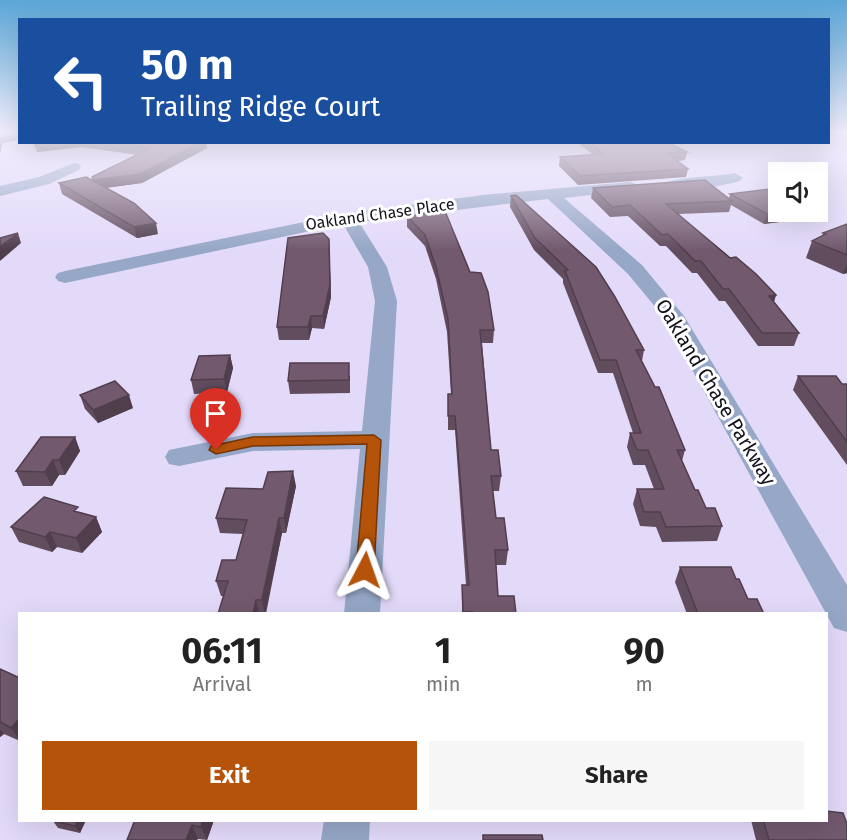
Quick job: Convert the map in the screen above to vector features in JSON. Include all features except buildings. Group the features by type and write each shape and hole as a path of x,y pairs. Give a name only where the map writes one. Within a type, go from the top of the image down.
{"street":[{"path":"0,191 44,181 63,172"},
{"name":"Oakland Chase Place","path":"65,277 348,218 438,205 719,182 735,177"},
{"name":"Oakland Chase Parkway","path":"552,194 561,205 646,280 672,314 847,616"},
{"path":"348,218 375,258 385,288 362,612"},
{"path":"179,457 253,442 374,440"},
{"path":"345,840 347,822"}],"route":[{"path":"216,450 253,442 374,440 365,570"}]}
